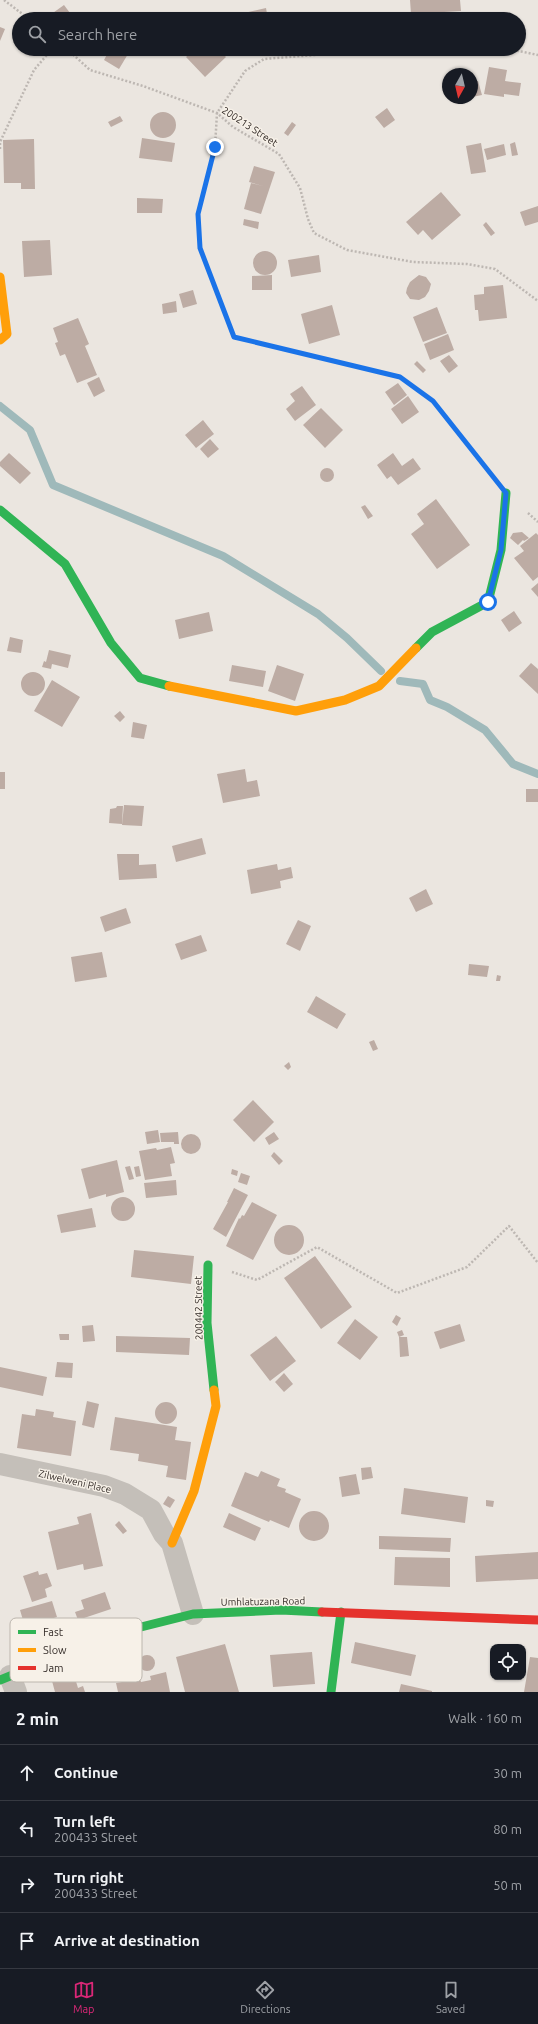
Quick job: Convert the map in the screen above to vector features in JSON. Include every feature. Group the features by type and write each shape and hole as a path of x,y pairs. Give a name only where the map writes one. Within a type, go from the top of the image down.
{"street":[{"path":"0,277 7,334 0,340"},
{"path":"0,510 65,564 111,643 140,678 189,691 296,711 345,700 379,686 432,632 488,602 501,550 506,493"},
{"name":"200442 Street","path":"172,1543 194,1490 216,1406 207,1323 208,1265"},
{"name":"Zilwelweni Place","path":"0,1464 104,1486 126,1494 151,1510 164,1534 172,1543 193,1614"},
{"name":"Umhlatuzana Road","path":"142,1627 193,1614 281,1610 538,1620"},
{"path":"331,1692 341,1612"}],"path":[{"path":"4,0 20,12"},
{"path":"526,53 538,55"},
{"path":"0,148 0,142 34,70 46,56"},
{"name":"200213 Street","path":"75,56 90,70 143,86 217,113 233,127 279,154 300,188 308,219 314,233 347,250 413,262 467,264 495,269 538,301"},
{"path":"312,56 264,59 245,71 217,113 215,147 198,214 200,248 234,337 400,377 433,401 506,493 538,522"},
{"name":"200442 Street","path":"208,1265 257,1280 317,1247 397,1293 467,1267 509,1226 538,1263"}],"building":[{"path":"410,0 460,0 461,11 411,12"},
{"path":"64,5 69,12 54,12"},
{"path":"266,8 267,12 248,12"},
{"path":"0,27 5,29 0,41"},
{"path":"106,56 127,56 119,69 104,60"},
{"path":"225,56 226,57 205,77 186,57"},
{"path":"489,67 507,70 505,81 521,83 519,96 504,94 504,97 484,94"},
{"path":"478,81 482,95 478,96"},
{"path":"387,108 395,120 384,128 375,117"},
{"path":"163,112 172,116 176,125 172,134 163,138 154,134 150,125 154,116"},
{"path":"120,116 123,121 111,127 108,122"},
{"path":"292,122 296,125 288,136 284,133"},
{"path":"142,138 175,143 172,162 139,158"},
{"path":"34,139 35,189 21,189 21,183 4,183 3,140"},
{"path":"515,142 518,155 512,156 510,144"},
{"path":"481,143 486,172 471,174 466,146"},
{"path":"504,144 506,155 487,160 484,149"},
{"path":"254,166 275,172 261,214 244,209 251,183 263,186 249,182"},
{"path":"441,192 461,215 432,240 423,230 418,235 406,222"},
{"path":"137,198 163,199 162,213 137,213"},
{"path":"538,206 538,222 525,226 520,212"},
{"path":"244,219 259,222 258,229 243,225"},
{"path":"486,222 495,233 491,236 483,225"},
{"path":"50,240 52,275 24,277 22,241"},
{"path":"265,251 270,252 276,258 276,268 270,274 265,275 260,274 254,268 253,263 254,258 260,252"},
{"path":"319,255 321,272 291,277 288,260"},
{"path":"272,275 272,290 252,290 252,276"},
{"path":"419,275 426,277 431,284 429,291 425,297 419,300 410,299 406,293 407,288 410,282"},
{"path":"503,285 507,318 479,321 478,310 475,310 474,295 484,294 484,287"},
{"path":"193,290 197,304 183,308 179,294"},
{"path":"176,301 177,312 163,314 162,304"},
{"path":"332,305 340,335 309,344 301,314"},
{"path":"437,307 447,333 423,342 413,317"},
{"path":"78,318 89,344 85,346 97,375 77,383 65,354 60,356 55,343 58,342 53,328"},
{"path":"448,334 454,350 430,360 424,344"},
{"path":"449,355 458,366 449,373 440,361"},
{"path":"417,361 426,370 423,373 414,364"},
{"path":"99,377 105,391 94,397 87,383"},
{"path":"398,383 407,395 394,405 385,392"},
{"path":"302,386 316,405 295,421 286,409 295,401 290,394"},
{"path":"408,396 419,412 402,424 391,409"},
{"path":"321,408 343,430 325,448 303,425"},
{"path":"203,420 214,434 196,448 185,435"},
{"path":"210,439 219,449 208,458 200,449"},
{"path":"9,453 31,473 20,484 0,466 0,462"},
{"path":"393,453 402,466 413,458 421,469 398,485 391,476 387,479 377,465"},
{"path":"324,468 330,468 334,472 334,478 330,482 324,482 320,478 320,472"},
{"path":"436,499 470,545 437,569 411,534 424,524 417,514"},
{"path":"365,505 373,516 368,519 361,507"},
{"path":"522,532 529,538 524,541 523,540 518,545 510,538 513,533"},
{"path":"536,533 538,535 538,577 533,581 514,558 524,551 520,546"},
{"path":"538,583 538,597 531,589"},
{"path":"514,611 522,623 509,632 501,620"},
{"path":"209,612 213,631 179,639 175,620"},
{"path":"10,637 23,640 21,653 7,651"},
{"path":"49,650 71,655 68,668 52,664 51,669 42,667 44,661 46,662"},
{"path":"531,663 538,669 538,694 519,676"},
{"path":"232,665 266,671 263,687 229,681"},
{"path":"277,665 304,674 295,701 268,691"},
{"path":"33,672 42,675 45,684 42,693 33,696 24,693 21,684 24,675"},
{"path":"52,680 80,697 62,727 34,711"},
{"path":"120,711 125,717 120,722 114,716"},
{"path":"133,722 147,725 144,739 131,737"},
{"path":"245,769 247,782 257,780 260,796 223,803 217,774"},
{"path":"0,772 5,772 5,789 0,789"},
{"path":"526,789 538,789 538,802 526,802"},
{"path":"124,805 144,806 142,826 122,825"},
{"path":"117,806 123,806 122,824 109,823 110,809 116,808"},
{"path":"202,838 206,854 176,862 172,846"},
{"path":"117,854 139,854 139,865 156,864 157,878 119,880"},
{"path":"277,864 278,870 291,867 293,878 280,881 281,888 251,894 247,870"},
{"path":"426,889 433,904 416,912 409,898"},
{"path":"126,908 131,923 105,932 100,917"},
{"path":"298,920 311,926 300,951 286,944"},
{"path":"201,935 207,951 181,960 175,944"},
{"path":"102,952 107,977 75,982 71,957"},
{"path":"469,964 489,966 487,977 468,975"},
{"path":"497,975 501,976 500,981 496,981"},
{"path":"316,996 346,1014 337,1029 307,1012"},
{"path":"374,1040 378,1049 373,1051 369,1042"},
{"path":"289,1062 291,1067 288,1070 284,1066"},
{"path":"253,1100 274,1122 254,1142 233,1120"},
{"path":"158,1130 160,1142 147,1144 145,1132"},
{"path":"178,1132 179,1144 174,1144 174,1142 161,1142 160,1133"},
{"path":"274,1132 279,1139 269,1145 265,1138"},
{"path":"187,1134 195,1134 201,1140 201,1148 195,1154 187,1154 181,1148 181,1140"},
{"path":"171,1147 175,1163 170,1164 172,1176 145,1180 139,1151 156,1148 157,1150"},
{"path":"274,1152 283,1161 279,1165 271,1156"},
{"path":"117,1160 124,1192 106,1197 106,1194 89,1199 81,1169"},
{"path":"130,1166 134,1179 129,1180 125,1167"},
{"path":"139,1166 141,1176 136,1177 134,1167"},
{"path":"232,1169 238,1171 237,1176 231,1174"},
{"path":"241,1173 250,1176 247,1185 238,1182"},
{"path":"176,1180 177,1195 146,1198 144,1183"},
{"path":"234,1188 248,1195 226,1237 213,1229"},
{"path":"118,1197 128,1197 135,1204 135,1214 128,1221 118,1221 111,1214 111,1204"},
{"path":"252,1202 277,1215 253,1260 226,1246 239,1218 240,1219 242,1215 244,1216"},
{"path":"92,1208 96,1227 61,1233 57,1215"},
{"path":"289,1225 300,1229 304,1240 300,1251 289,1255 278,1251 274,1240 278,1229"},
{"path":"134,1250 194,1256 191,1284 131,1277"},
{"path":"315,1256 352,1307 321,1329 284,1278"},
{"path":"396,1315 401,1318 397,1326 392,1322"},
{"path":"355,1319 378,1337 360,1360 337,1343"},
{"path":"460,1324 465,1341 440,1349 434,1332"},
{"path":"93,1325 95,1341 83,1342 82,1326"},
{"path":"402,1330 404,1335 399,1337 397,1332"},
{"path":"59,1334 69,1334 69,1340 60,1340"},
{"path":"116,1336 190,1338 189,1355 116,1352"},
{"path":"276,1336 296,1361 270,1381 250,1355"},
{"path":"399,1337 407,1337 409,1356 400,1357"},
{"path":"57,1362 73,1363 72,1378 55,1377"},
{"path":"0,1367 47,1377 43,1396 0,1387"},
{"path":"284,1373 293,1384 284,1392 275,1382"},
{"path":"87,1401 99,1404 94,1428 82,1425"},
{"path":"166,1402 174,1405 177,1413 174,1421 166,1424 158,1421 155,1413 158,1405"},
{"path":"36,1409 54,1412 53,1417 76,1421 71,1456 17,1448 22,1414 35,1416"},
{"path":"115,1417 177,1427 175,1440 191,1442 186,1480 166,1477 168,1466 138,1461 139,1454 110,1450"},
{"path":"371,1467 373,1478 362,1480 361,1468"},
{"path":"261,1471 280,1479 277,1486 286,1489 285,1492 301,1499 289,1528 270,1520 269,1522 231,1506 245,1472 258,1477"},
{"path":"356,1474 360,1494 342,1497 339,1477"},
{"path":"404,1488 468,1497 465,1523 401,1514"},
{"path":"168,1496 175,1500 170,1508 163,1504"},
{"path":"486,1500 494,1501 493,1507 486,1506"},
{"path":"314,1511 320,1512 328,1520 328,1532 320,1540 314,1541 308,1540 300,1532 299,1526 300,1520 308,1512"},
{"path":"91,1513 103,1566 84,1570 83,1564 57,1570 48,1532 79,1524 77,1517"},
{"path":"229,1513 261,1528 255,1541 223,1527"},
{"path":"119,1521 127,1531 123,1534 115,1525"},
{"path":"379,1536 451,1538 450,1552 379,1549"},
{"path":"538,1552 538,1579 476,1582 475,1556"},
{"path":"395,1557 450,1558 450,1587 394,1585"},
{"path":"38,1571 39,1575 47,1573 52,1586 45,1589 47,1597 32,1602 23,1576"},
{"path":"105,1592 111,1609 84,1618 77,1618 75,1612 84,1609 81,1600"},
{"path":"52,1601 57,1617 22,1618 20,1610"},
{"path":"355,1642 416,1655 411,1676 351,1663"},
{"path":"225,1644 239,1692 185,1692 176,1657"},
{"path":"312,1652 315,1684 273,1687 270,1655"},
{"path":"147,1655 153,1657 155,1663 153,1669 147,1671 142,1669 142,1657"},
{"path":"530,1657 538,1658 538,1692 524,1692"},
{"path":"166,1672 170,1692 118,1692 116,1683 142,1682 151,1680 150,1676"},
{"path":"52,1682 76,1682 78,1688 83,1686 85,1692 55,1692"},
{"path":"401,1684 432,1691 432,1692 399,1692"}],"waterway":[{"path":"0,406 30,430 53,485 223,556 318,614 347,638 381,671"},
{"path":"400,681 423,684 430,700 447,707 485,730 513,764 538,774"}],"traffic: fast":[{"path":"416,648 432,632 488,602 501,550 506,493"},
{"path":"0,510 65,564 111,643 140,678 169,686"},
{"path":"208,1265 207,1323 214,1390"},
{"path":"142,1627 193,1614 281,1610 322,1612"},
{"path":"331,1692 341,1612"},
{"path":"0,1680 10,1676"}],"traffic: slow":[{"path":"0,277 7,334 0,340"},
{"path":"169,686 296,711 345,700 379,686 416,648"},
{"path":"172,1543 194,1491 216,1406 214,1390"}],"traffic: jam":[{"path":"322,1612 538,1620"}],"route":[{"path":"215,147 198,214 200,248 234,337 400,377 433,401 506,493 501,550 488,602"}]}
